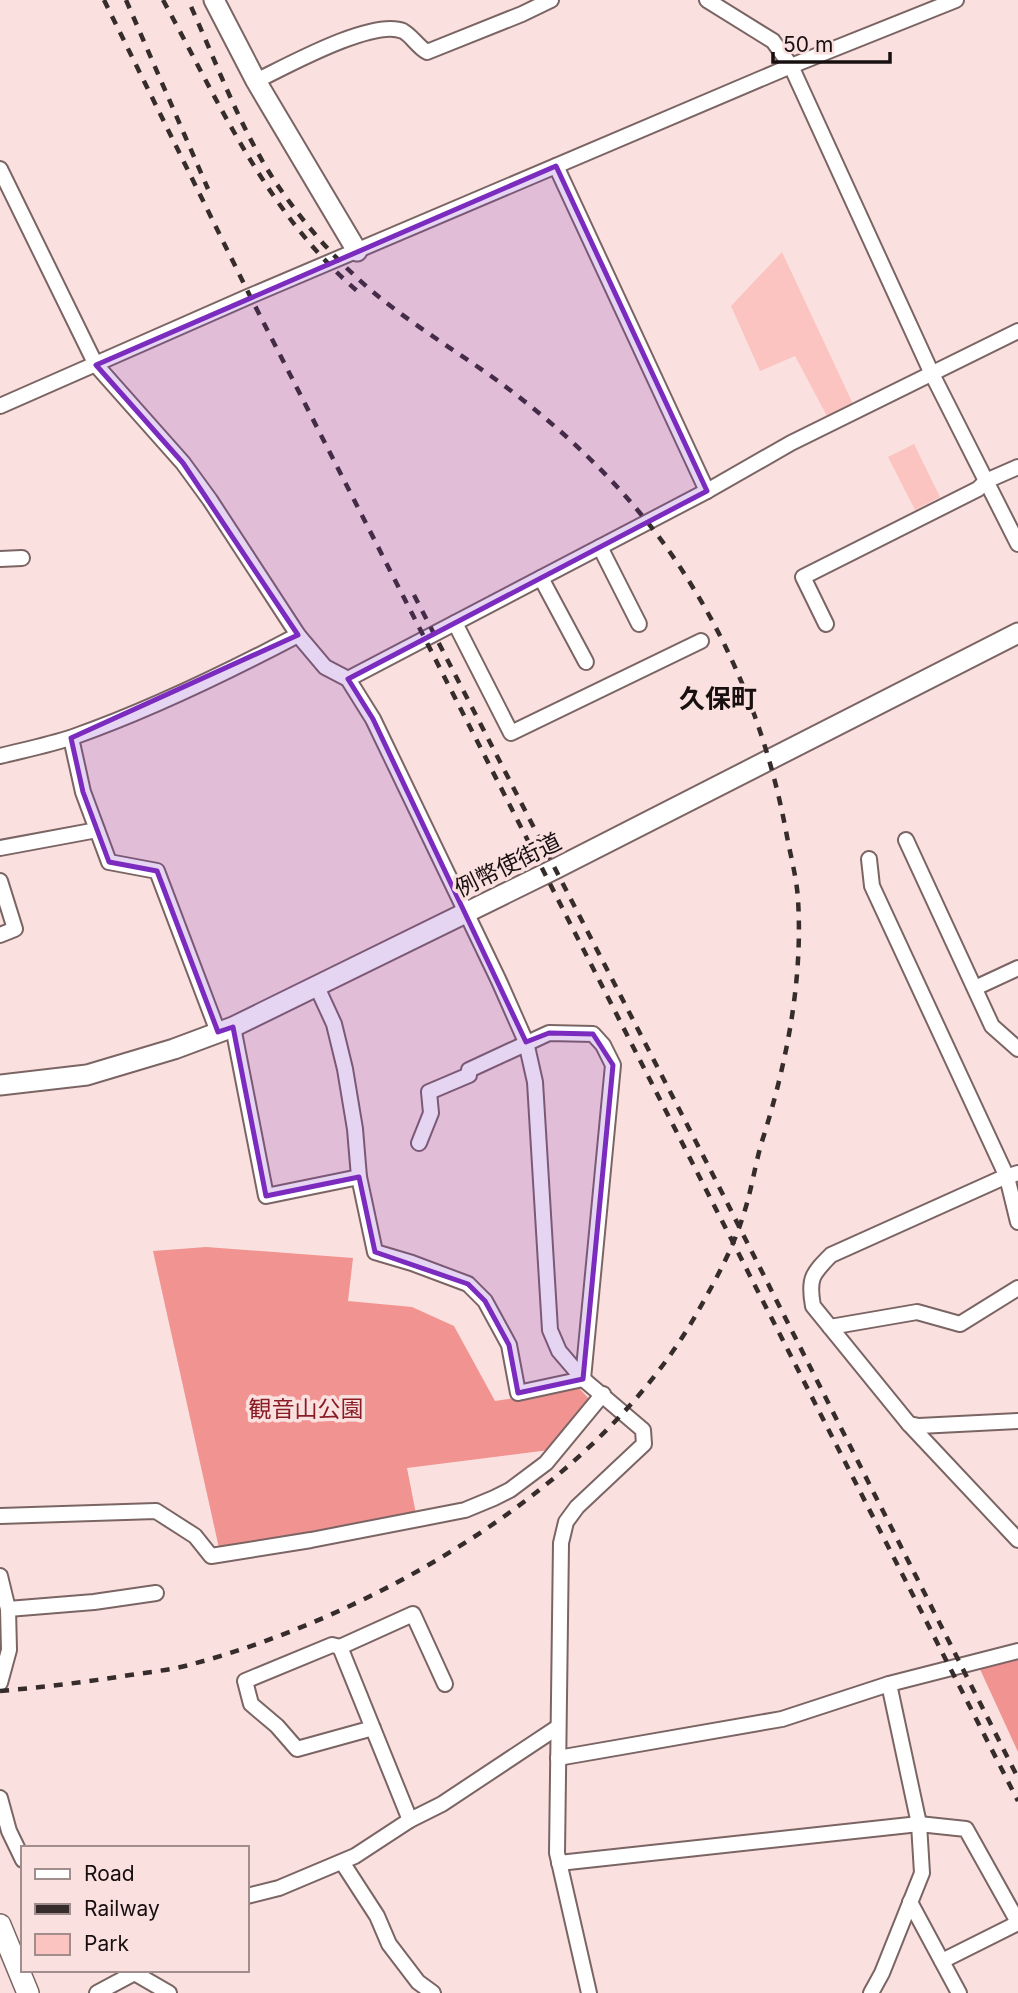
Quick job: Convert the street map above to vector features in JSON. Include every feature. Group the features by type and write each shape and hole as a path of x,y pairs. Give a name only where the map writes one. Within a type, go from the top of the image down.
{"main road":[{"path":"0,1925 28,1993"}],"street":[{"path":"214,0 256,81 357,251"},
{"path":"256,81 337,42 383,29 406,33 427,52 551,0"},
{"path":"707,0 773,41 791,66 932,374 1018,544"},
{"path":"0,406 791,66 956,0"},
{"path":"556,166 706,491"},
{"path":"0,169 5,189 96,365 190,472 299,635 325,667 348,679 373,719 526,1042 535,1082 550,1330 559,1352 583,1378 643,1430 644,1444 577,1507 566,1522 561,1543 557,1853 589,1993"},
{"path":"348,679 706,491 791,443 1018,331"},
{"path":"826,624 803,577 978,489 986,481 1018,467"},
{"path":"600,547 639,624"},
{"path":"0,559 22,558"},
{"path":"541,578 586,662"},
{"path":"455,623 510,733 701,641"},
{"name":"例幣使街道","path":"0,1085 87,1075 226,1030 813,739 1018,634"},
{"path":"0,756 71,738 231,669 299,635"},
{"path":"71,738 83,792 109,862 157,871 226,1030 266,1196 359,1177"},
{"path":"0,848 97,830"},
{"path":"906,840 992,1026 1018,1049"},
{"path":"869,859 872,886 1012,1175 1018,1222"},
{"path":"0,881 15,929 0,935"},
{"path":"975,988 1018,968"},
{"path":"317,987 334,1024 345,1069 355,1129 359,1177 375,1252 468,1284 485,1301 509,1345 519,1393 583,1378"},
{"path":"419,1143 431,1113 429,1092 469,1075 470,1070 549,1033 593,1034 603,1045 612,1065 583,1378"},
{"path":"1012,1175 831,1255 814,1272 810,1289 813,1306 909,1424 1018,1540"},
{"path":"830,1327 917,1312 960,1324 1018,1288"},
{"path":"0,1516 156,1511 195,1536 211,1556 312,1540 465,1510 510,1490 546,1462 603,1394"},
{"path":"909,1424 919,1426 1018,1421"},
{"path":"0,1576 8,1609 9,1650 0,1683"},
{"path":"8,1609 94,1602 156,1593"},
{"path":"373,1728 297,1749 277,1726 251,1704 245,1681 332,1645 340,1647 414,1614 445,1684"},
{"path":"340,1647 410,1820"},
{"path":"558,1758 782,1719 890,1684 1018,1651"},
{"path":"871,1993 882,1973 922,1873 919,1824 890,1684"},
{"path":"248,1896 279,1888 342,1862 410,1820 442,1804 558,1727"},
{"path":"0,1798 9,1832 21,1856"},
{"path":"559,1863 919,1824 967,1829 1018,1923 942,1961"},
{"path":"342,1862 377,1916 389,1944 418,1982 433,1993"},
{"path":"910,1902 959,1993"},
{"path":"97,1993 135,1972 169,1993"}],"highlighted area":[{"path":"556,166 707,491 348,679 373,719 526,1042 549,1033 593,1034 613,1065 583,1379 518,1393 509,1345 485,1301 468,1284 375,1252 359,1177 266,1196 233,1027 218,1032 157,871 109,862 83,792 71,738 298,635 183,463 96,365"}],"green space":[{"path":"782,252 853,404 827,416 795,356 760,371 731,306"},
{"path":"914,444 940,497 915,510 888,457"},
{"name":"観音山公園","path":"206,1247 353,1258 348,1301 412,1307 454,1326 495,1401 579,1388 591,1401 549,1450 407,1468 416,1514 219,1548 153,1251"},
{"path":"1018,1658 1018,1752 979,1667"}],"railway":[{"path":"104,0 250,296 1018,1801"},
{"path":"126,0 208,189"},
{"path":"163,0 226,119 273,195 329,264 362,295"},
{"path":"0,1691 175,1668 261,1643 334,1613 407,1577 477,1535 543,1487 603,1434 655,1376 697,1313 723,1266 749,1196 780,1078 796,990 799,930 797,893 773,775 764,742 740,678 692,586 674,557 632,503 585,454 506,387 371,290 342,264 312,230 263,162 188,0"},
{"path":"414,595 710,1169 1018,1778"}],"district":[{"name":"久保町","path":"718,698"}]}
